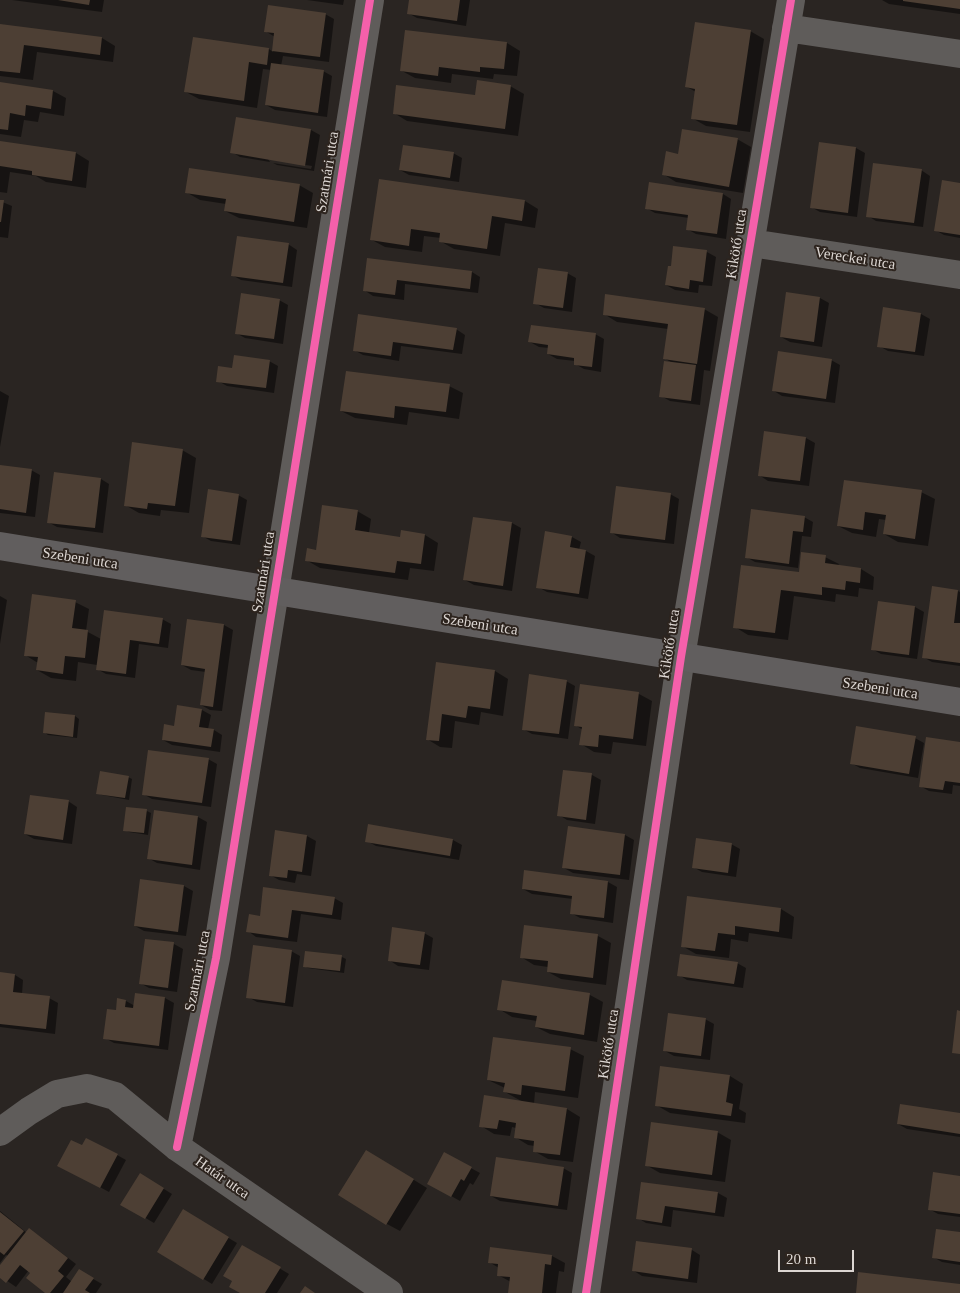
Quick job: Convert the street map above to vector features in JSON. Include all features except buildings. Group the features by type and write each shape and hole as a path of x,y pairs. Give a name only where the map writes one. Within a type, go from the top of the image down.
{"street":[{"name":"Szatmári utca","path":"177,1147 216,958 370,0"},
{"name":"Kikötő utca","path":"586,1293 681,657 790,0"},
{"path":"786,28 960,54"},
{"name":"Vereckei utca","path":"751,243 960,275"},
{"name":"Szebeni utca","path":"0,546 960,702"},
{"name":"Határ utca","path":"0,1132 56,1094 87,1088 115,1096 177,1147 389,1293"}],"cycle path":[{"path":"177,1147 216,958 370,0"},
{"path":"586,1293 681,657 791,0"}]}
